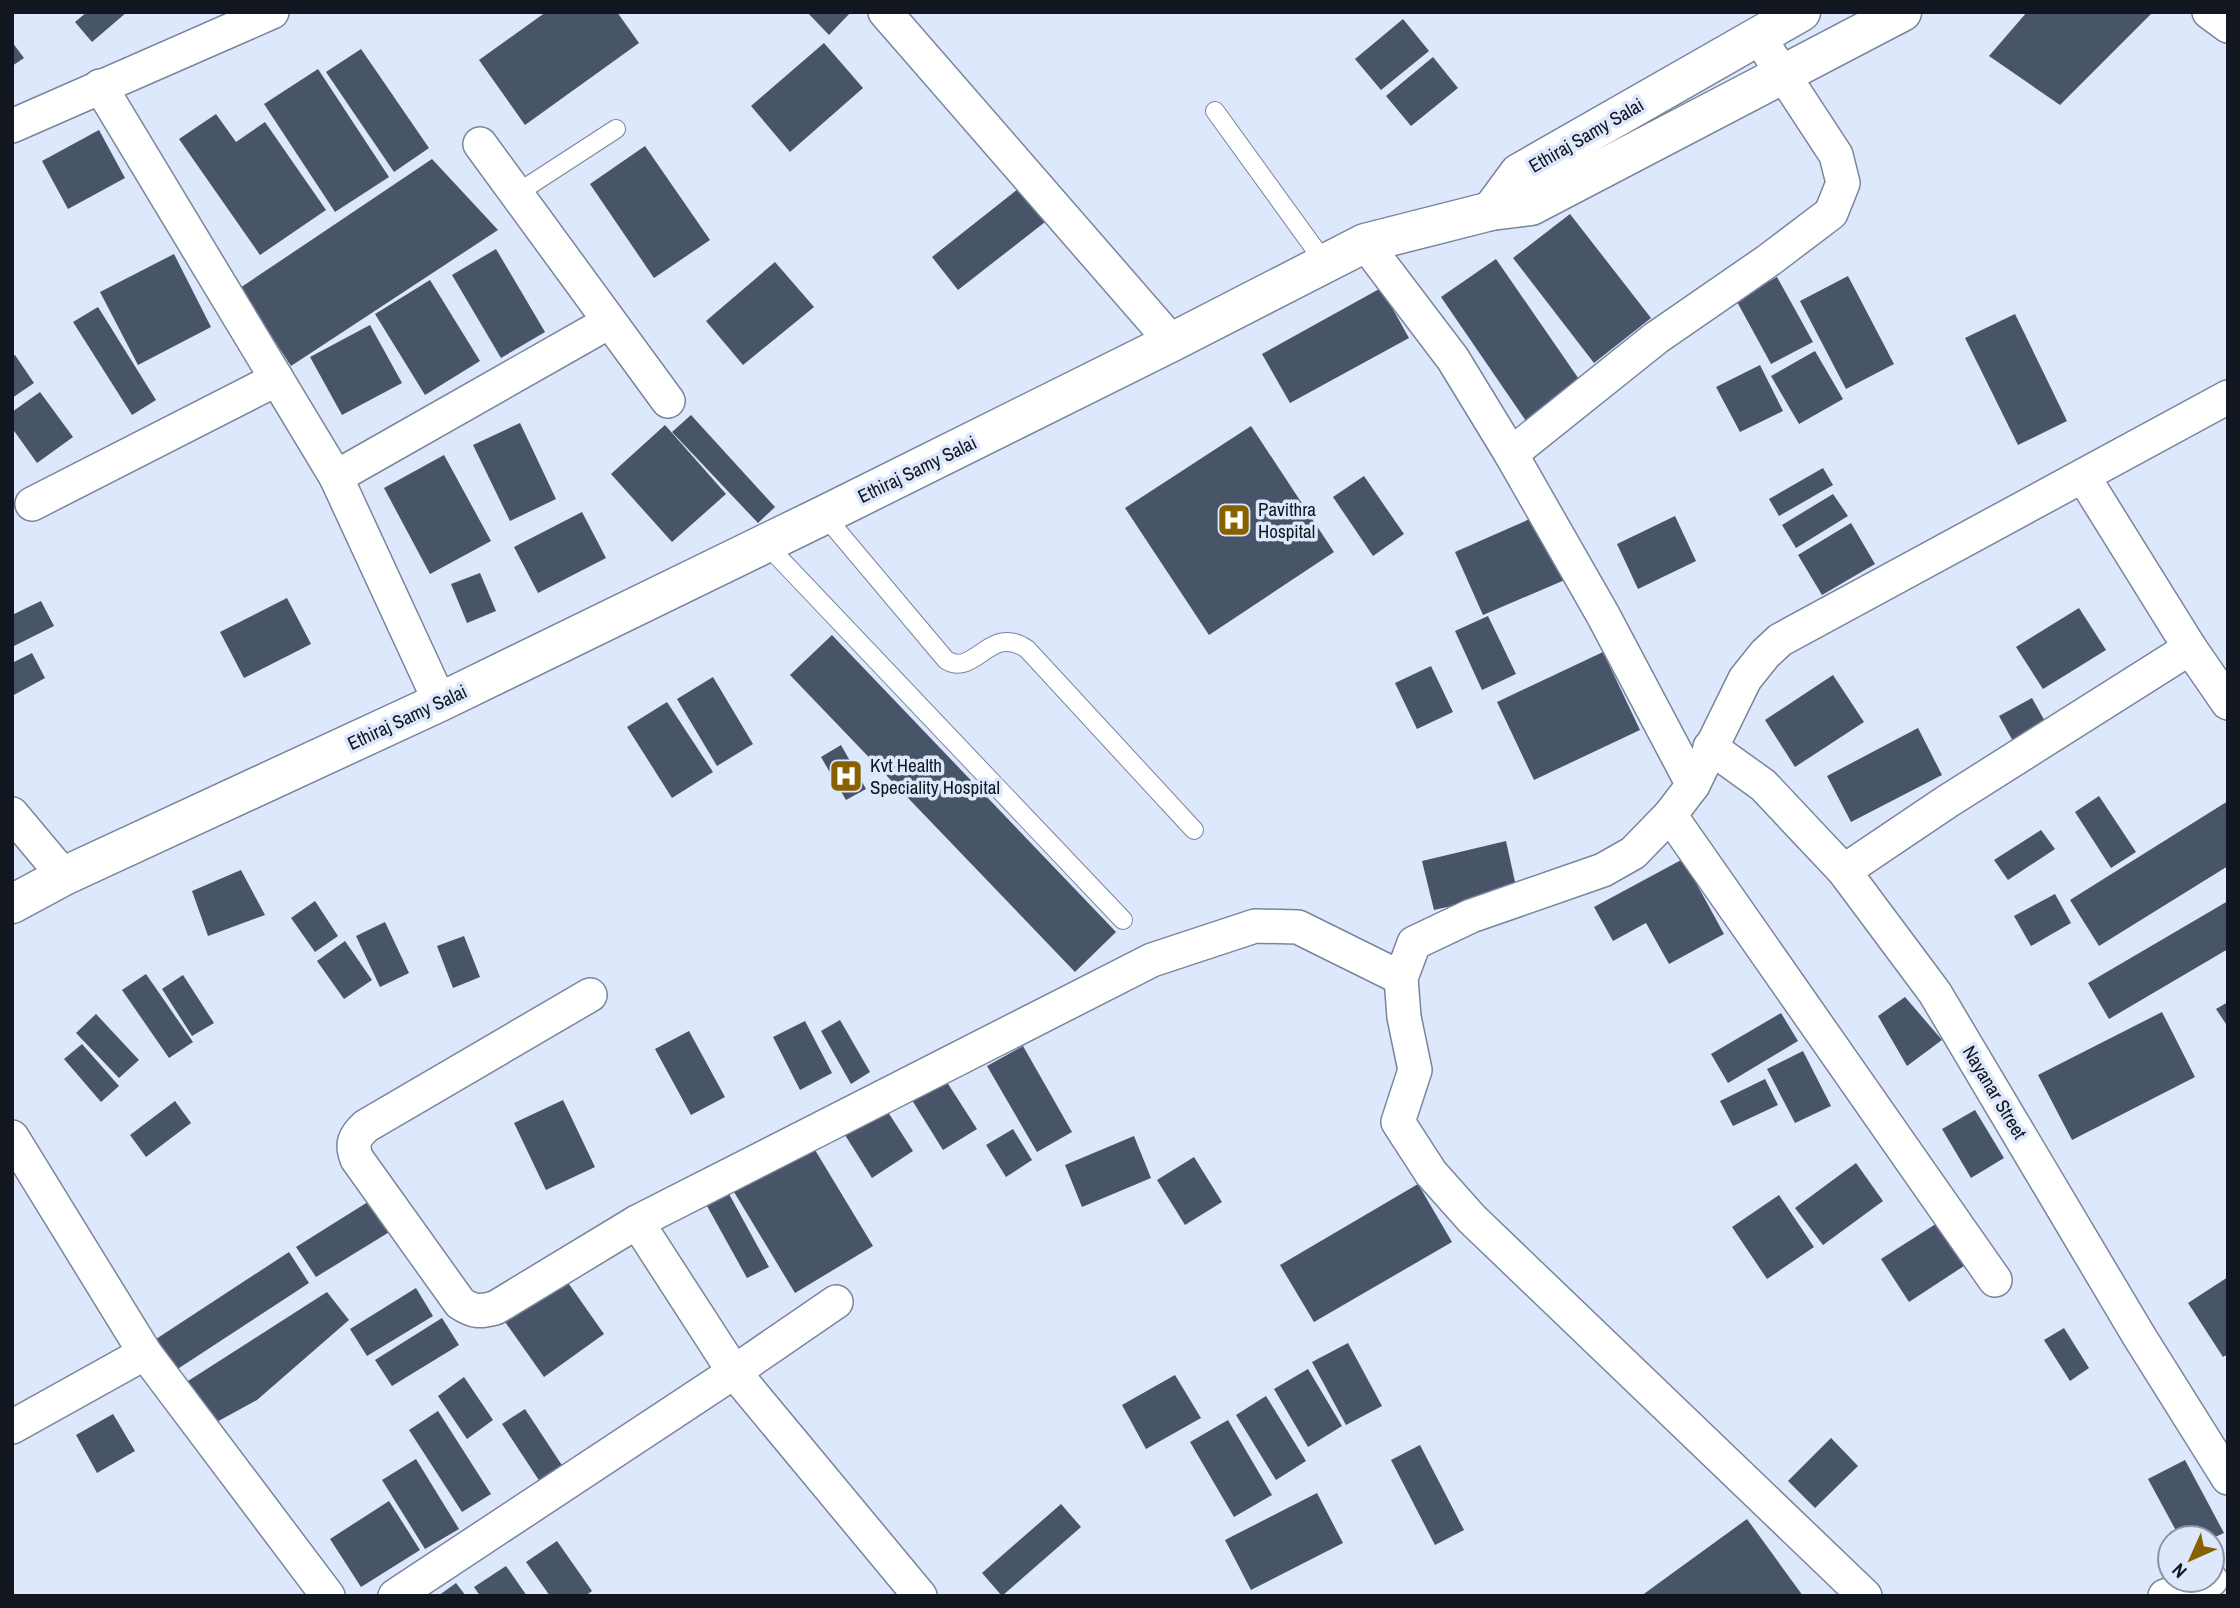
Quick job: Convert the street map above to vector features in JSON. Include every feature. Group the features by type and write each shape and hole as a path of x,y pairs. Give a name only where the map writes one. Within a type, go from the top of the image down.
{"main road":[{"name":"Ethiraj Samy Salai","path":"12,904 64,876 440,702 824,515 1366,243 1491,211 1519,173 1801,12"},
{"path":"1491,211 1531,206 1902,12"}],"street":[{"path":"12,126 272,12"},
{"path":"885,12 1172,342"},
{"path":"2209,12 2228,26"},
{"path":"1511,454 1656,338 1769,260 1831,212 1843,183 1836,155 1758,36"},
{"path":"100,86 336,477 440,702"},
{"path":"480,144 668,401"},
{"path":"1366,243 1453,359 1511,454 1603,615 1693,785"},
{"path":"336,477 609,322"},
{"path":"32,504 277,379"},
{"path":"1865,1596 1472,1219 1431,1173 1398,1122 1415,1070 1404,1017 1401,978 1414,943 1471,916 1603,870 1633,853 1670,815 1693,785 1745,680 1780,640 2228,397"},
{"path":"2083,476 2228,704"},
{"path":"1844,871 1948,801 2190,648"},
{"name":"Nayanar Street","path":"1710,747 1763,785 1844,871 1935,993 2139,1336 2228,1478"},
{"path":"12,814 64,876"},
{"path":"1670,815 1995,1280"},
{"path":"590,995 366,1126 354,1139 353,1149 357,1160 460,1303 471,1311 495,1308 637,1222 1152,960 1207,940 1255,926 1298,927 1401,978"},
{"path":"12,1137 145,1353 328,1596"},
{"path":"637,1222 734,1372 920,1596"},
{"path":"395,1596 836,1303"},
{"path":"12,1427 145,1353"}],"lane":[{"path":"1215,111 1325,263"},
{"path":"516,194 615,129"},
{"path":"824,515 946,660 956,665 963,664 1004,640 1018,642 1194,830"},
{"path":"765,543 1123,920"}],"building":[{"path":"87,12 127,12 92,42 75,22"},
{"path":"546,12 617,12 639,43 525,125 479,60"},
{"path":"807,12 851,12 829,35"},
{"path":"2027,12 2153,12 2060,105 1989,56"},
{"path":"1403,19 1429,51 1381,90 1355,59"},
{"path":"12,42 24,58 12,66"},
{"path":"824,43 863,88 790,152 751,106"},
{"path":"361,49 429,148 394,172 326,72"},
{"path":"1433,57 1458,88 1411,126 1386,96"},
{"path":"318,69 389,177 335,212 264,104"},
{"path":"216,114 236,142 265,122 326,210 260,255 179,139"},
{"path":"99,130 125,178 68,209 42,161"},
{"path":"645,146 710,240 654,278 590,184"},
{"path":"432,159 498,230 291,366 240,288"},
{"path":"1027,182 1054,215 958,290 932,257"},
{"path":"1570,214 1651,318 1594,363 1513,258"},
{"path":"496,249 545,332 501,358 452,275"},
{"path":"174,254 211,327 138,365 100,292"},
{"path":"1496,259 1583,385 1528,424 1441,297"},
{"path":"775,262 814,307 743,365 706,321"},
{"path":"1848,276 1894,364 1846,389 1800,301"},
{"path":"1777,277 1813,342 1771,364 1736,300"},
{"path":"430,280 480,361 425,395 375,314"},
{"path":"1381,288 1409,338 1290,403 1262,354"},
{"path":"98,307 156,400 132,415 73,322"},
{"path":"2015,314 2067,421 2018,445 1965,338"},
{"path":"370,325 402,383 342,415 310,357"},
{"path":"1815,351 1843,399 1799,424 1771,376"},
{"path":"15,355 34,383 12,398 12,357"},
{"path":"1760,365 1783,411 1740,432 1716,387"},
{"path":"40,392 73,437 37,463 12,428 12,412"},
{"path":"691,415 775,507 758,523 672,432"},
{"path":"520,423 556,499 510,521 473,445"},
{"path":"665,425 726,494 672,542 611,474"},
{"name":"Pavithra Hospital","path":"1251,426 1334,552 1209,635 1125,508"},
{"path":"444,455 491,541 430,574 384,488"},
{"path":"1823,468 1833,485 1779,516 1769,499"},
{"path":"1364,476 1404,534 1373,556 1333,497"},
{"path":"1833,494 1848,516 1796,548 1782,525"},
{"path":"582,512 606,558 538,593 514,547"},
{"path":"1539,515 1567,579 1483,615 1455,552"},
{"path":"1675,516 1696,561 1638,589 1617,544"},
{"path":"1851,523 1875,564 1822,595 1798,555"},
{"path":"480,573 496,611 467,623 451,584"},
{"path":"287,598 311,644 244,678 220,632"},
{"path":"41,601 54,626 12,647 12,615"},
{"path":"2079,608 2106,650 2043,689 2016,647"},
{"path":"1488,616 1516,674 1482,690 1455,631"},
{"path":"832,635 1116,932 1075,972 790,675"},
{"path":"1603,652 1640,730 1534,780 1497,702"},
{"path":"32,653 45,678 12,696 12,663"},
{"path":"1431,666 1453,712 1417,729 1395,683"},
{"path":"1833,675 1864,722 1795,767 1765,720"},
{"path":"713,677 753,744 717,766 677,699"},
{"path":"2032,698 2047,725 2014,743 1999,716"},
{"path":"667,702 713,772 672,798 627,727"},
{"path":"1918,728 1942,775 1851,822 1827,776"},
{"path":"841,745 866,789 846,800 821,757"},
{"path":"2099,796 2136,852 2111,868 2075,812"},
{"path":"2228,801 2228,866 2099,946 2070,900"},
{"path":"2041,830 2055,849 2008,880 1994,860"},
{"path":"1506,841 1517,891 1434,910 1422,861"},
{"path":"1683,859 1724,934 1669,964 1646,923 1613,941 1594,907"},
{"path":"241,870 265,915 208,936 192,891"},
{"path":"2055,894 2071,923 2031,946 2014,916"},
{"path":"315,901 338,936 315,952 291,918"},
{"path":"2228,901 2228,949 2109,1019 2088,983"},
{"path":"385,922 409,973 380,987 356,936"},
{"path":"464,936 480,977 453,988 437,946"},
{"path":"345,941 372,980 344,999 317,961"},
{"path":"146,974 193,1042 169,1058 122,990"},
{"path":"183,975 214,1023 192,1036 162,989"},
{"path":"1905,997 1942,1040 1907,1066 1878,1016"},
{"path":"2228,1002 2228,1027 2216,1009"},
{"path":"2162,1012 2195,1077 2072,1140 2038,1075"},
{"path":"1781,1013 1798,1041 1728,1083 1711,1054"},
{"path":"96,1014 139,1060 119,1078 76,1033"},
{"path":"840,1020 870,1072 851,1084 821,1031"},
{"path":"805,1021 832,1073 800,1090 773,1037"},
{"path":"689,1031 725,1097 691,1115 655,1049"},
{"path":"82,1044 119,1086 101,1102 64,1059"},
{"path":"1023,1046 1072,1132 1037,1152 987,1066"},
{"path":"1803,1051 1831,1106 1795,1123 1767,1069"},
{"path":"943,1076 977,1129 943,1150 910,1097"},
{"path":"1765,1079 1778,1105 1733,1126 1720,1101"},
{"path":"563,1100 595,1167 546,1190 514,1123"},
{"path":"175,1101 191,1123 146,1157 130,1135"},
{"path":"886,1109 913,1151 872,1178 845,1135"},
{"path":"1975,1110 2004,1158 1971,1178 1942,1129"},
{"path":"1013,1129 1032,1160 1006,1177 986,1145"},
{"path":"1134,1136 1151,1178 1082,1207 1065,1165"},
{"path":"812,1145 873,1246 795,1293 734,1192"},
{"path":"1194,1157 1222,1202 1185,1225 1157,1180"},
{"path":"1856,1163 1883,1201 1823,1245 1795,1208"},
{"path":"1418,1184 1452,1242 1314,1322 1280,1265"},
{"path":"729,1194 769,1267 747,1278 707,1206"},
{"path":"1779,1195 1814,1247 1767,1279 1732,1227"},
{"path":"371,1200 391,1231 316,1277 296,1247"},
{"path":"1942,1220 1970,1262 1909,1302 1881,1259"},
{"path":"289,1252 309,1283 173,1372 153,1341"},
{"path":"564,1277 604,1334 544,1377 503,1319"},
{"path":"2228,1277 2228,1354 2223,1357 2188,1303"},
{"path":"416,1288 433,1316 367,1356 350,1329"},
{"path":"327,1292 349,1320 257,1400 213,1424 188,1381"},
{"path":"442,1318 459,1345 392,1386 375,1360"},
{"path":"2064,1328 2089,1368 2070,1381 2044,1340"},
{"path":"1348,1343 1382,1406 1346,1425 1312,1362"},
{"path":"1308,1369 1342,1426 1308,1447 1274,1389"},
{"path":"1175,1375 1201,1418 1146,1449 1122,1405"},
{"path":"464,1377 493,1420 467,1439 438,1396"},
{"path":"1266,1396 1306,1461 1276,1480 1236,1415"},
{"path":"525,1409 569,1476 546,1491 502,1424"},
{"path":"438,1411 491,1494 462,1512 409,1430"},
{"path":"113,1414 135,1451 97,1473 76,1435"},
{"path":"1228,1420 1272,1495 1234,1517 1190,1442"},
{"path":"1831,1438 1858,1466 1815,1508 1788,1481"},
{"path":"1420,1445 1464,1530 1435,1545 1391,1460"},
{"path":"416,1459 459,1529 425,1549 382,1480"},
{"path":"2185,1460 2219,1524 2172,1524 2148,1479"},
{"path":"1317,1493 1343,1543 1251,1590 1225,1540"},
{"path":"389,1501 420,1550 361,1587 330,1539"},
{"path":"1061,1504 1081,1527 1002,1596 982,1573"},
{"path":"1747,1519 1803,1596 1641,1596"},
{"path":"557,1541 592,1591 585,1596 550,1596 526,1562"},
{"path":"506,1566 527,1596 480,1596 474,1587"},
{"path":"456,1583 466,1596 438,1596"}],"place":[{"name":"Pavithra Hospital","path":"1234,520"},
{"name":"Kvt Health Speciality Hospital","path":"846,776"}]}
